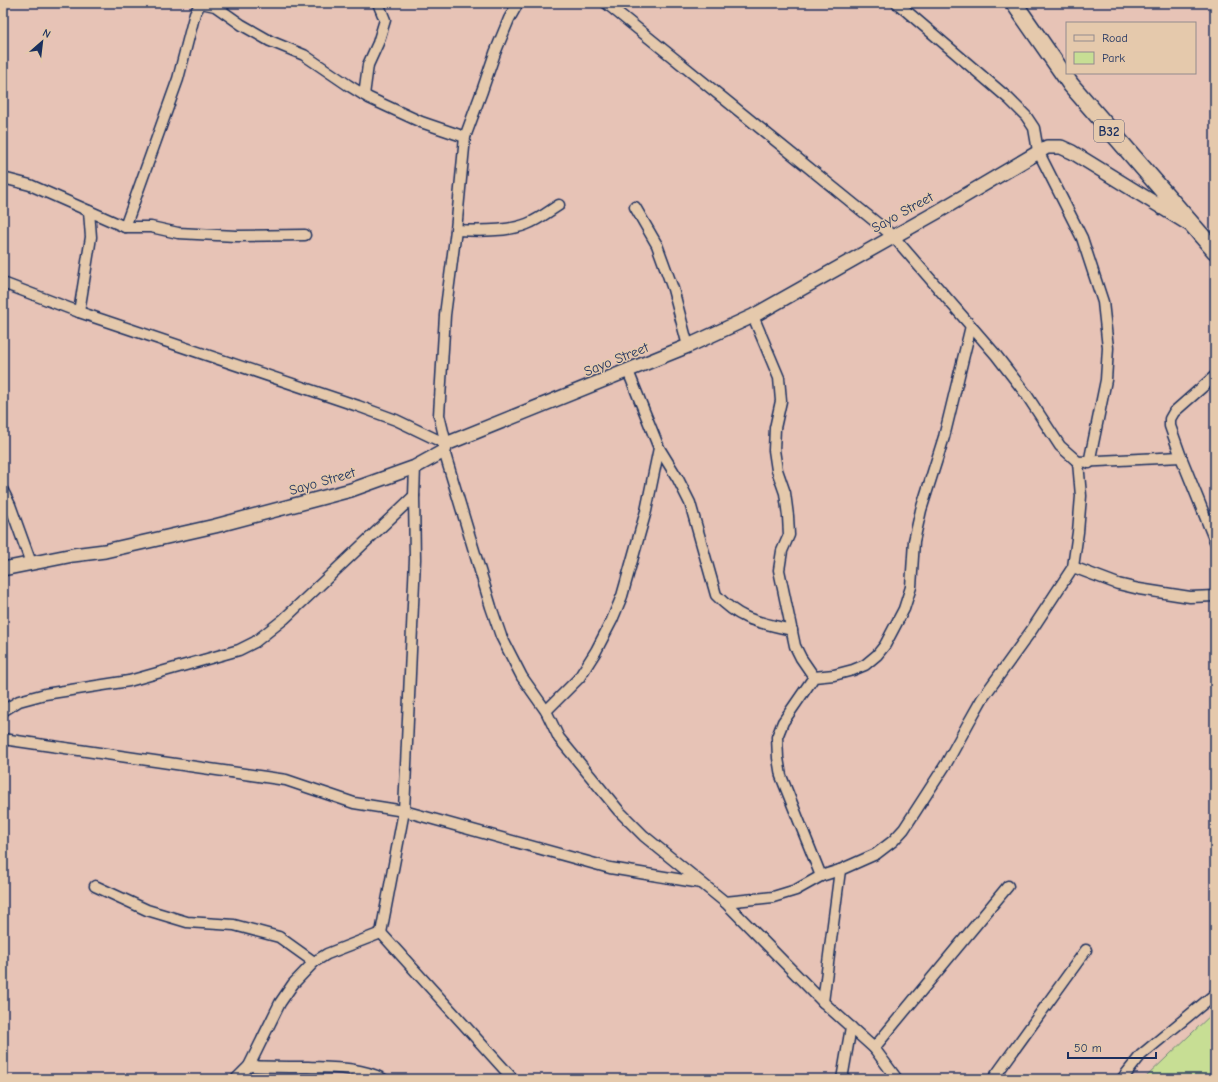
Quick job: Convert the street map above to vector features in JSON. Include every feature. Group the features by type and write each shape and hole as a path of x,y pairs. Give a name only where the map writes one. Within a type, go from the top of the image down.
{"main road":[{"name":"B32","path":"1014,3 1071,85 1114,137 1215,251"}],"street":[{"path":"125,227 178,79 195,13 201,3 215,6 242,25 270,41 304,55 364,94 421,122 465,136"},
{"path":"364,94 368,66 378,43 385,20 378,3"},
{"path":"518,3 508,20 465,136 456,230 445,316 439,415 445,448 491,608 502,636 522,677 546,711 559,738 619,811 644,836 725,902 823,1002 874,1048 897,1079"},
{"path":"606,3 893,236 971,326 1026,394 1060,446 1078,462 1089,463 1181,457"},
{"path":"897,3 1009,99 1026,116 1034,128 1038,152 1082,238 1103,302 1108,348 1106,380 1089,463"},
{"name":"Sayo Street","path":"3,569 105,551 215,526 352,490 415,467 445,448 688,346 753,316 980,187 1047,147 1061,147 1086,160 1197,230"},
{"path":"3,178 30,185 125,227 151,227 178,233 236,236 305,235"},
{"path":"456,230 498,229 525,225 559,206"},
{"path":"636,207 657,245 673,289 688,346"},
{"path":"79,312 91,237 90,211"},
{"path":"3,283 79,312 396,420 445,448"},
{"path":"753,316 779,378 781,401 775,428 774,450 777,470 785,494 789,535 782,551 779,570 795,646 814,678"},
{"path":"821,876 781,776 777,737 783,722 814,678 834,675 853,670 864,665 877,655 885,645 904,609 911,587 914,541 921,510 944,437 971,326"},
{"path":"628,371 659,448 678,479 690,503 716,595 727,606 741,616 756,622 792,630"},
{"path":"1215,376 1174,412 1170,419 1170,426 1181,457 1215,541"},
{"path":"546,711 579,678 596,651 612,620 622,596 646,511 659,448"},
{"path":"725,902 773,897 796,890 821,876 840,870 876,854 893,841 904,829 946,764 982,699 1031,631 1073,567 1081,496 1078,462"},
{"path":"381,933 404,811 416,559 414,496 415,467"},
{"path":"3,491 10,505 31,563"},
{"path":"3,710 19,701 45,694 129,681 239,650 255,642 284,619 414,496"},
{"path":"1073,567 1118,584 1139,589 1190,597 1215,596"},
{"path":"3,739 286,780 354,803 404,811 610,868 703,883"},
{"path":"823,1002 840,870"},
{"path":"95,886 147,910 187,922 234,925 279,937 314,962"},
{"path":"874,1048 1008,886"},
{"path":"236,1079 249,1066 280,1002 293,984 314,962 327,954 381,933"},
{"path":"381,933 513,1079"},
{"path":"993,1079 1086,950"},
{"path":"1122,1079 1141,1054 1215,994"},
{"path":"842,1079 851,1027"},
{"path":"249,1066 329,1067 350,1069 383,1079"}],"green space":[{"path":"1215,1011 1215,1079 1144,1079"}]}
